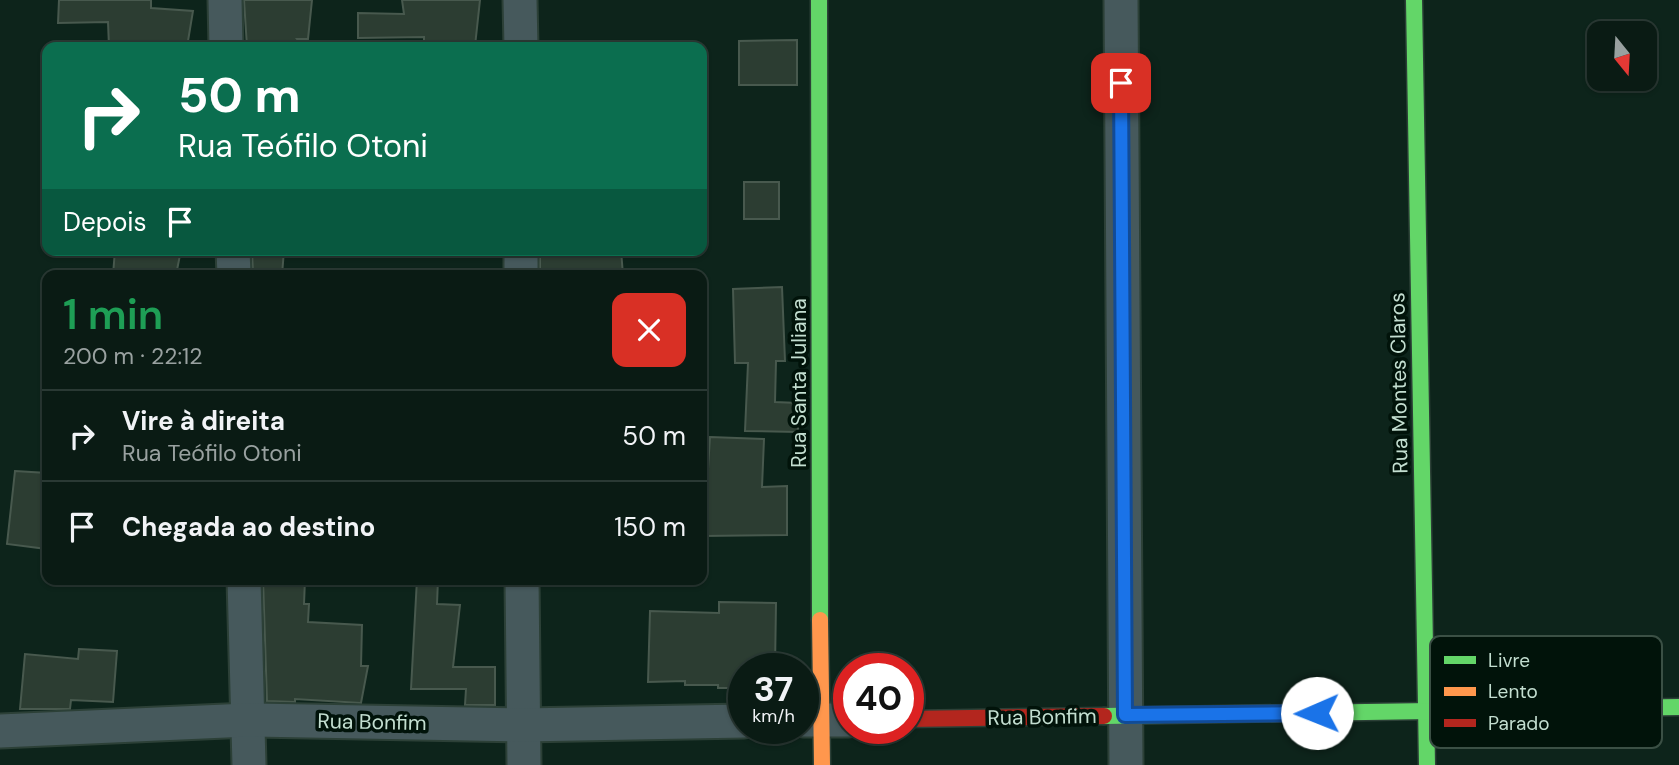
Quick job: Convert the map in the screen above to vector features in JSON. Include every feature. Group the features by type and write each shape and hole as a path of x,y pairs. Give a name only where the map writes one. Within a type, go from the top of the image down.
{"street":[{"path":"225,0 226,42"},
{"path":"520,0 521,42"},
{"name":"Rua Santa Juliana","path":"819,0 824,720 822,765"},
{"path":"1121,0 1126,765"},
{"name":"Rua Montes Claros","path":"1414,0 1427,765"},
{"path":"244,585 249,765"},
{"path":"522,585 524,765"},
{"name":"Rua Bonfim","path":"924,719 1430,712"},
{"name":"Rua Bonfim","path":"0,731 248,720 523,725 728,721"}],"building":[{"path":"59,0 151,0 151,8 193,11 188,42 109,42 108,22 58,23"},
{"path":"244,0 312,0 308,39 297,39 299,42 247,42"},
{"path":"402,0 480,0 475,42 424,42 424,37 358,38 358,13 404,14"},
{"path":"797,40 797,85 739,85 739,41"},
{"path":"744,182 779,182 779,219 744,219"},
{"path":"115,256 180,256 177,270 113,270"},
{"path":"252,256 284,256 282,270 253,270"},
{"path":"540,256 621,256 623,270 540,270"},
{"path":"782,287 785,361 776,361 775,402 798,403 798,432 745,431 748,363 735,363 733,289"},
{"path":"710,437 764,439 762,487 787,486 787,535 707,536"},
{"path":"15,471 42,473 42,548 7,544"},
{"path":"263,585 305,585 304,604 309,604 308,622 362,625 361,666 368,666 361,703 295,699 295,702 267,701"},
{"path":"417,585 438,585 437,604 460,605 453,667 495,667 495,705 465,705 466,689 411,689"},
{"path":"719,602 776,603 775,653 728,653 728,688 718,688 718,685 685,685 685,681 648,682 650,611 719,613"},
{"path":"79,649 117,651 113,702 71,700 70,709 20,709 25,654 78,659"}],"traffic: fast":[{"path":"819,0 820,620"},
{"path":"1414,0 1427,765"},
{"path":"1662,707 1679,707"},
{"path":"1104,716 1430,711"}],"traffic: slow":[{"path":"820,620 822,765"}],"traffic: jam":[{"path":"924,719 1104,716"}],"route":[{"path":"1121,83 1125,715 1317,713"}]}
